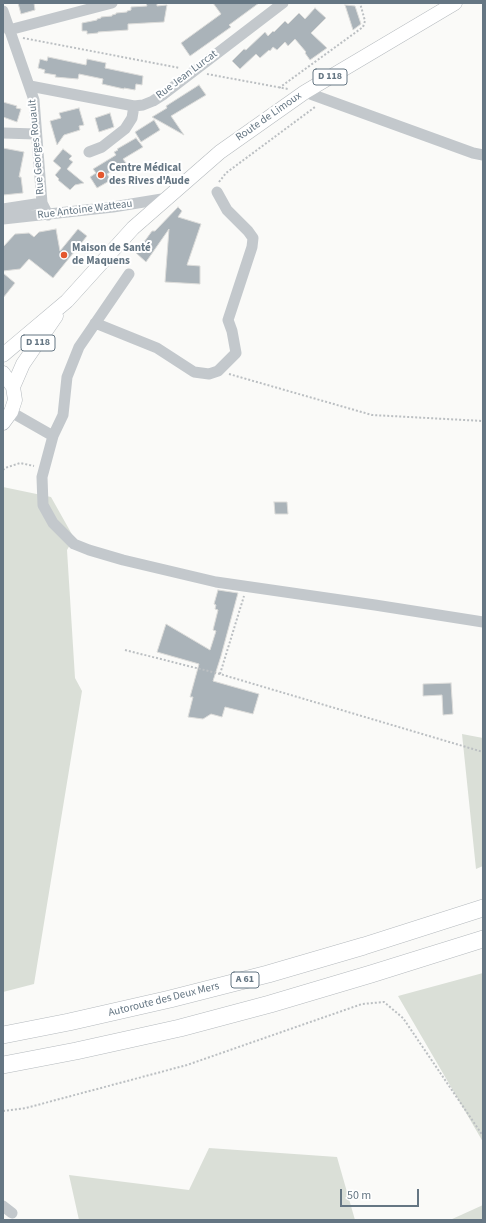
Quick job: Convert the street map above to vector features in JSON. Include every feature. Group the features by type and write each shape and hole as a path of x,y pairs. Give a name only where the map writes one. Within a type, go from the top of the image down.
{"highway":[{"name":"Autoroute des Deux Mers","path":"3,1035 170,999 268,974 364,946 483,908"},
{"path":"3,1065 180,1028 270,1004 483,939"}],"main road":[{"name":"Route de Limoux","path":"168,198 210,160 305,92 455,3"},
{"name":"D 118","path":"13,387 23,364 67,301 133,228 168,198"},
{"name":"D 118","path":"3,355 67,301"},
{"path":"3,373 13,387 15,400 7,418"}],"street":[{"path":"10,33 112,3"},
{"name":"Rue Jean Lurcat","path":"30,86 134,106 143,105 153,101 283,3"},
{"name":"Rue Georges Rouault","path":"3,11 34,100 42,203 48,215"},
{"path":"305,92 483,156"},
{"path":"88,152 102,147 125,129 132,118 134,106"},
{"path":"3,133 36,134"},
{"path":"95,323 157,348 194,372 210,374 218,371 236,353 228,320 252,247 253,238 227,210 217,192"},
{"name":"Rue Antoine Watteau","path":"3,219 113,207 168,198"},
{"name":"Rue Antoine Watteau","path":"3,209 42,203"},
{"path":"129,274 79,347 67,377 63,415 53,436 42,477 43,505 53,523 74,544 123,560 216,582 483,622"},
{"path":"7,418 53,436"},
{"path":"3,1206 12,1213"}],"path":[{"path":"280,88 363,27 365,21 360,3"},
{"path":"10,33 305,92"},
{"path":"217,192 219,182 226,173 326,100"},
{"path":"218,371 372,415 483,421"},
{"path":"3,470 20,463 44,469"},
{"path":"220,674 246,587"},
{"path":"125,650 220,674 483,752"},
{"path":"3,1111 26,1108 188,1065 362,1004 384,1002 403,1018 483,1136"}],"shaded area":[{"path":"3,487 51,497 74,538 67,550 75,678 82,691 34,984 3,992"},
{"path":"462,734 483,738 483,866 476,869"},
{"path":"483,973 483,1142 398,996"},
{"path":"209,1148 337,1157 355,1220 79,1220 69,1175 189,1190"},
{"path":"483,1205 483,1220 450,1220"}],"building":[{"path":"18,3 34,3 35,10 21,14"},
{"path":"146,3 157,3 157,6 167,5 164,22 128,24 128,30 87,34 87,31 82,31 82,23 97,20 101,17 112,16 116,13 127,12 131,10 131,7 147,6"},
{"path":"213,3 259,3 229,25 231,27 190,56 181,43 221,14"},
{"path":"345,5 355,6 361,24 353,30"},
{"path":"315,8 326,18 311,33 327,48 310,60 305,53 306,52 295,39 288,46 285,42 277,50 273,47 260,58 256,54 240,69 232,61 265,32 268,36 285,21 288,24 299,13 305,19"},
{"path":"48,57 86,65 87,59 106,63 105,68 143,76 142,85 136,84 135,90 124,89 102,84 103,79 79,74 78,79 55,77 56,75 44,73 45,70 38,68 40,59 47,61"},
{"path":"199,85 206,95 171,116 184,135 152,117 167,108 166,106"},
{"path":"3,102 17,106 16,108 21,109 17,122 3,117"},
{"path":"79,108 84,125 79,126 80,130 64,135 57,145 50,121 61,118 59,113"},
{"path":"110,113 114,127 99,132 95,118"},
{"path":"154,120 160,130 141,142 135,132"},
{"path":"136,138 143,147 123,159 126,163 107,174 111,180 97,188 90,177 96,173 93,169 116,155 114,152 118,150 117,149"},
{"path":"3,148 24,152 19,177 21,177 23,193 3,195"},
{"path":"63,149 72,156 69,159 73,162 67,169 84,183 75,185 70,190 58,180 59,179 55,175 61,168 53,161"},
{"path":"178,207 182,211 178,217 201,224 187,265 200,266 200,284 165,282 169,229 146,262 136,253 152,231 155,231"},
{"path":"56,229 60,251 78,229 87,236 53,278 29,259 20,269 3,271 3,247 15,234 29,233 34,237 39,232"},
{"path":"3,273 15,283 3,298"},
{"path":"274,502 287,502 288,514 275,514"},
{"path":"218,590 238,593 213,681 259,694 253,714 225,707 222,717 211,714 203,719 188,717 193,697 190,697 199,664 157,652 166,624 210,650 216,631 213,630 218,610 215,609 216,605 214,604"},
{"path":"451,683 453,714 443,715 442,695 423,696 423,684"}],"place":[{"name":"Centre Médical des Rives d'Aude","path":"101,175"},
{"name":"Maison de Santé de Maquens","path":"64,255"}]}
